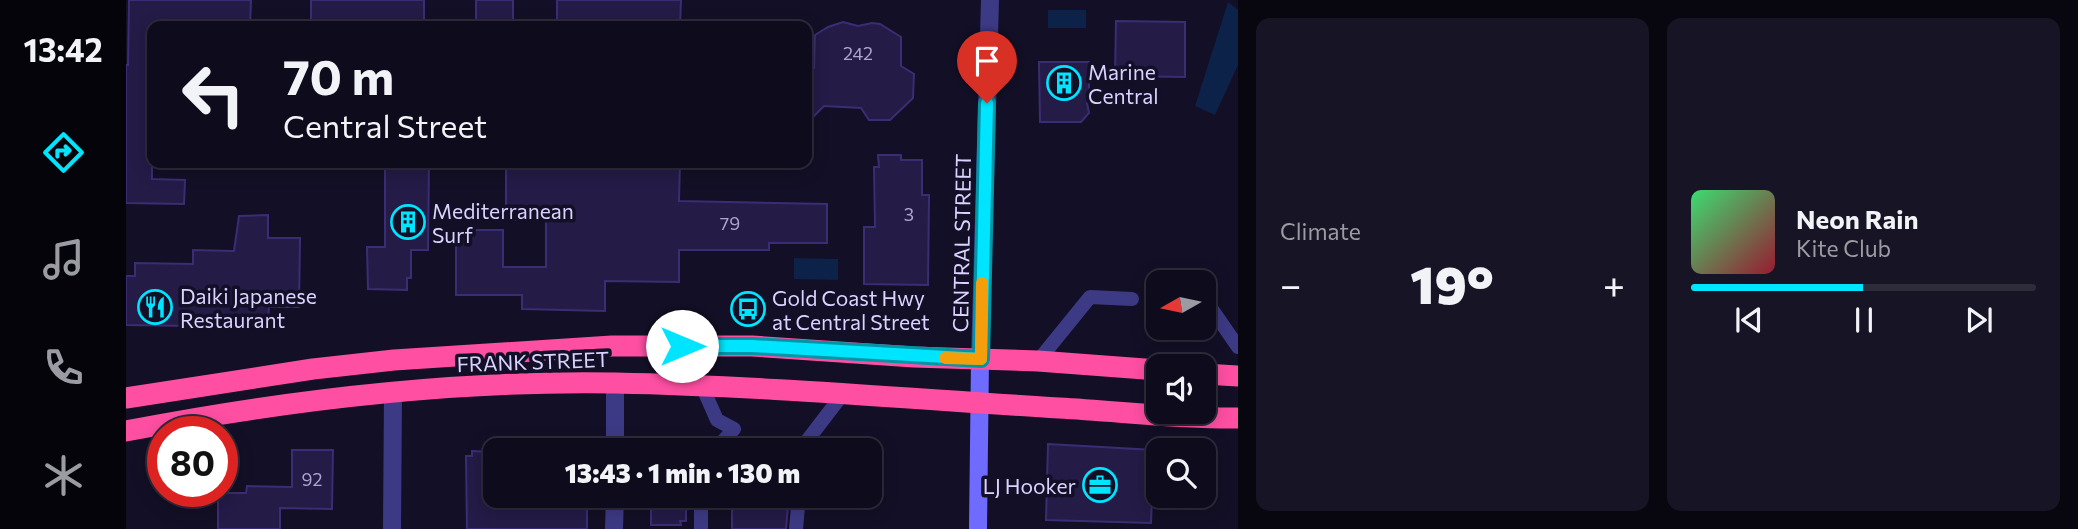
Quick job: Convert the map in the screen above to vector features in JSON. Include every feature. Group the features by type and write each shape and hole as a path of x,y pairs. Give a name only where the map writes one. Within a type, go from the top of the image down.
{"highway":[{"name":"FRANK STREET","path":"126,398 258,377 394,360 612,346 752,346 1146,369"},
{"path":"1216,375 1238,376"},
{"name":"FRANK STREET","path":"126,431 179,421 393,392 504,384 615,383 702,386 1238,418"}],"main road":[{"name":"CENTRAL STREET","path":"978,529 981,359"}],"street":[{"name":"CENTRAL STREET","path":"981,359 990,0"},
{"path":"615,383 615,438"},
{"path":"392,529 393,392"},
{"path":"614,529 615,508"}],"lane":[{"path":"1038,361 1090,297 1132,299"},
{"path":"1216,315 1238,347"},
{"path":"702,386 717,420 734,429 726,438"},
{"path":"809,438 842,395"},
{"path":"701,508 701,529"},
{"path":"796,529 798,508"}],"water":[{"path":"1228,2 1238,10 1238,65 1215,115 1195,106"},
{"path":"1048,10 1086,10 1086,28 1048,28"},
{"path":"794,258 838,259 838,280 794,279"}],"building":[{"path":"129,0 251,0 250,21 147,21 147,168 152,168 152,179 185,180 184,204 126,203"},
{"path":"311,0 424,0 424,21 311,21"},
{"path":"476,0 513,0 513,21 476,21"},
{"path":"557,0 681,0 680,21 557,21"},
{"path":"1116,21 1185,22 1185,77 1115,76"},
{"path":"843,22 858,26 880,24 901,37 901,66 914,74 913,98 890,120 869,120 861,108 824,106 812,118 815,35"},
{"name":"Marine Central","path":"1039,62 1089,62 1089,113 1081,122 1040,122"},
{"path":"878,155 901,155 901,160 922,160 922,195 929,195 928,285 864,284 864,227 875,227 874,167 879,167"},
{"name":"Mediterranean Surf","path":"385,168 429,168 428,250 411,250 411,278 407,278 407,290 368,289 367,247 385,247"},
{"path":"506,168 680,168 679,201 827,204 827,243 769,243 769,250 679,250 679,282 605,281 605,311 522,309 522,295 456,295 456,230 503,230 503,267 546,267 546,220 506,220"},
{"path":"268,215 268,238 300,238 299,307 269,307 268,318 188,319 188,326 126,325 126,276 135,276 135,263 193,264 193,250 234,251 239,216"},
{"name":"LJ Hooker","path":"1048,444 1146,450 1146,508 1152,508 1151,523 1046,520"},
{"path":"292,450 333,450 332,509 280,508 280,529 218,529 218,507 238,507 238,493 246,493 247,486 292,487"},
{"path":"472,451 483,451 483,508 587,508 587,529 467,529 466,456 472,456"},
{"path":"651,508 686,508 686,521 680,521 681,525 651,525"},
{"path":"732,508 788,508 786,529 732,529"}],"slow traffic":[{"path":"945,358 981,359 982,283"}],"place":[{"name":"Marine Central","path":"1064,83"},
{"name":"Mediterranean Surf","path":"408,222"},
{"name":"Daiki Japanese Restaurant","path":"155,307"},
{"name":"Gold Coast Hwy at Central Street","path":"748,309"},
{"name":"LJ Hooker","path":"1100,485"}],"route":[{"path":"682,346 752,346 981,359 987,103"}]}
